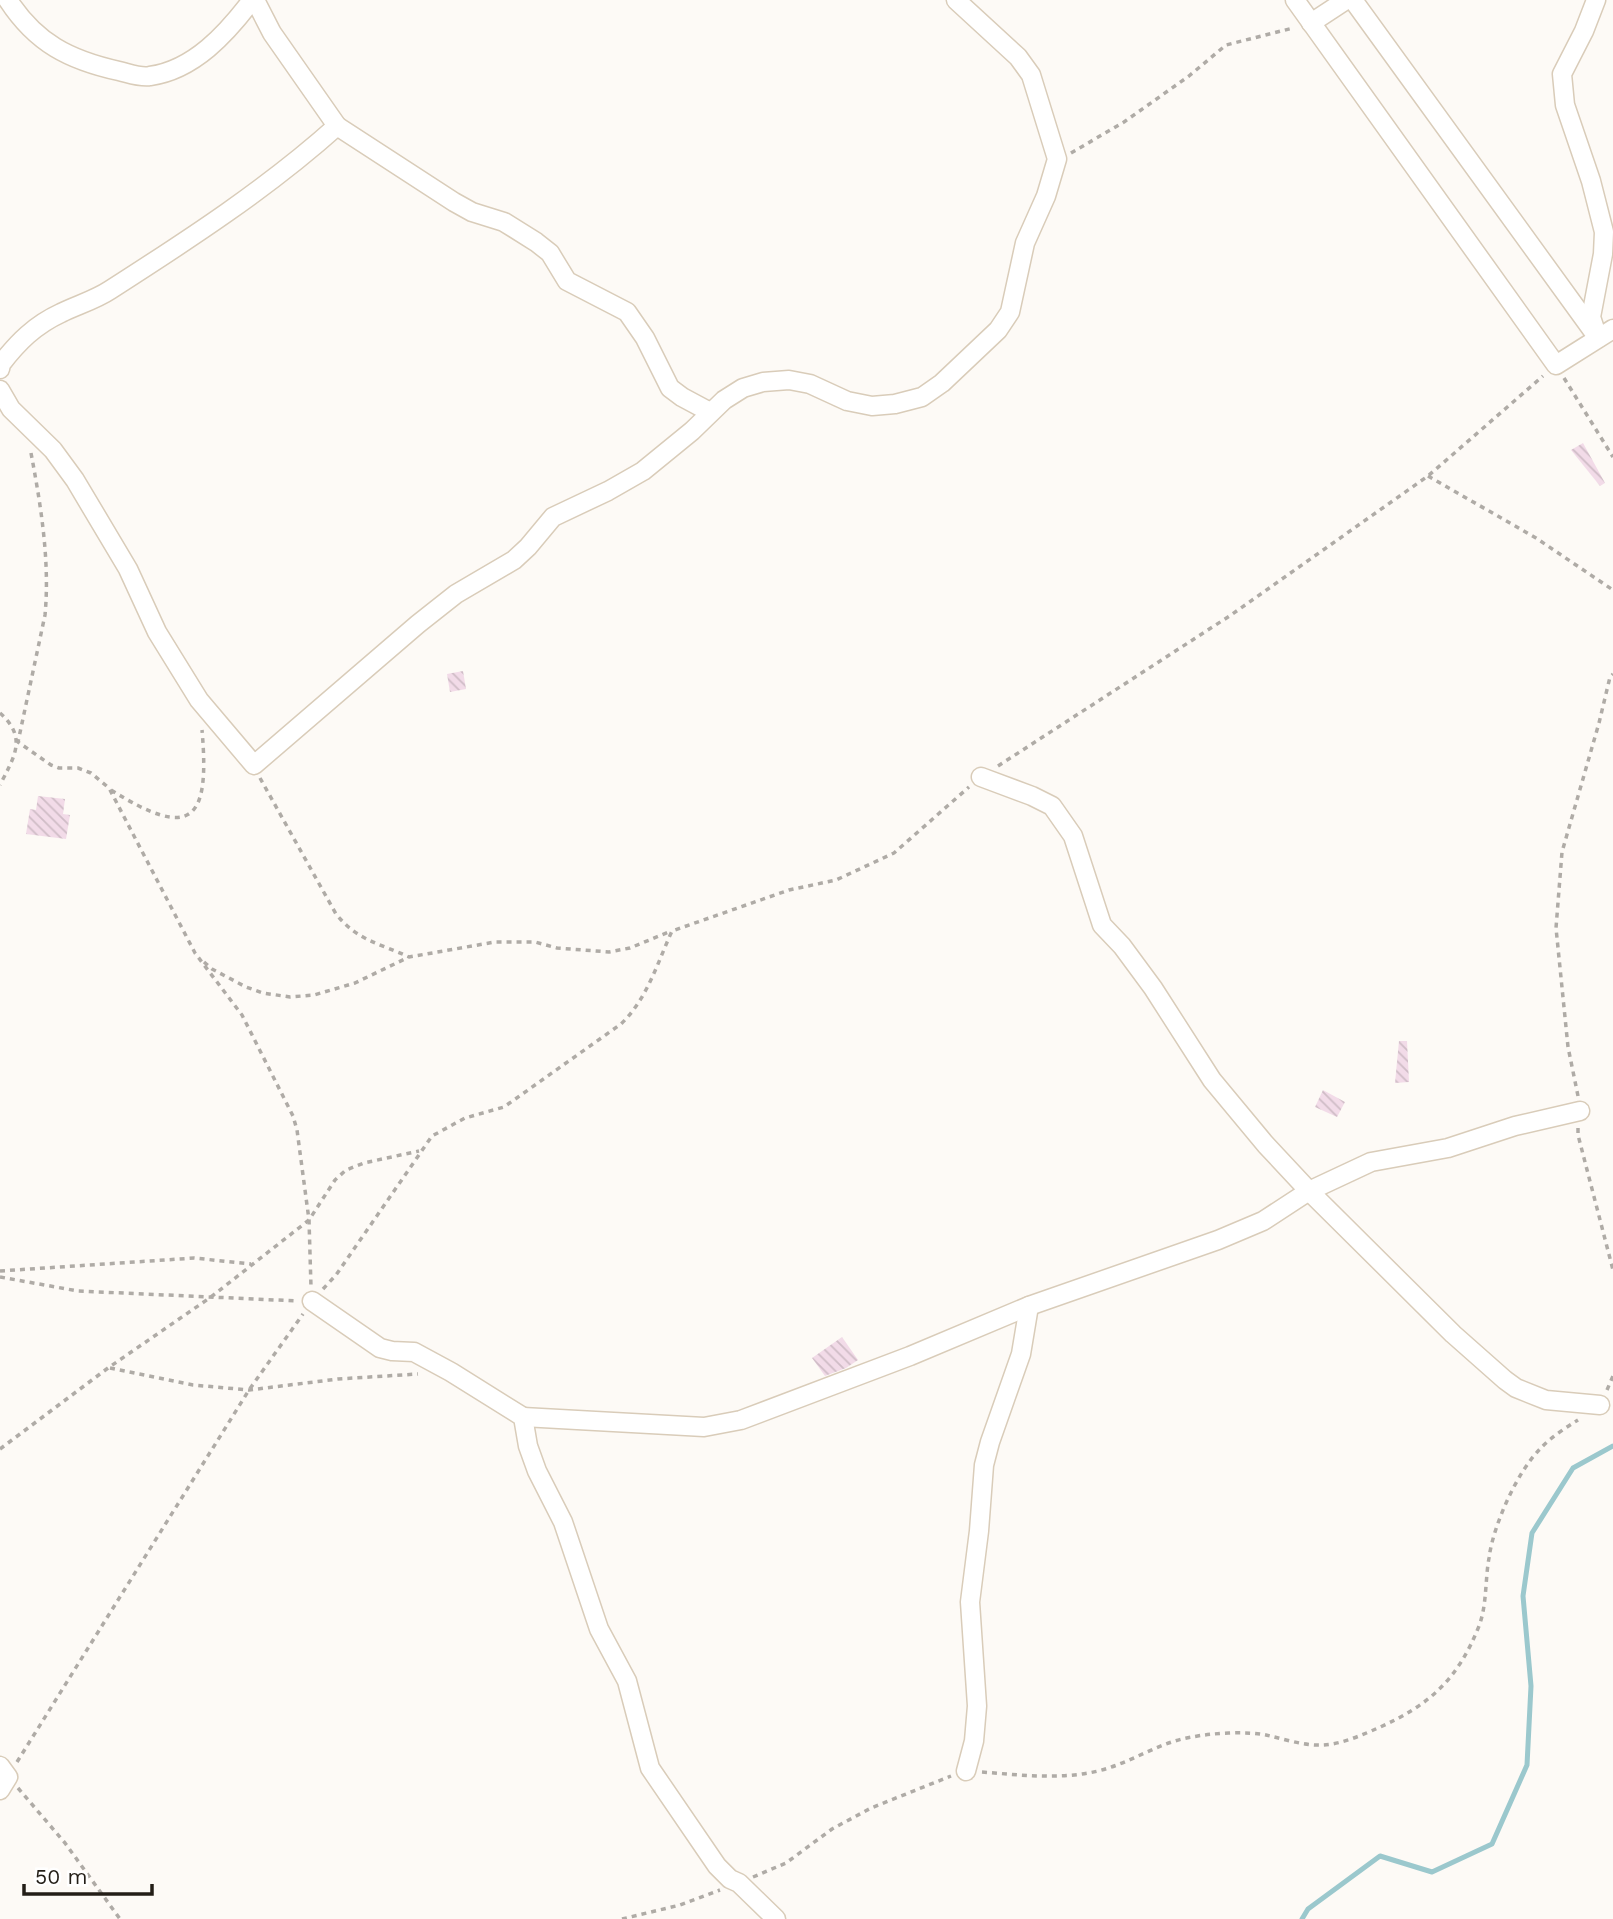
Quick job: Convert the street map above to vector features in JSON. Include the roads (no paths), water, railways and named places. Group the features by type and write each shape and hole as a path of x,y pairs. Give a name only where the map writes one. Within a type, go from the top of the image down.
{"street":[{"path":"8,0 34,33 62,53 96,66 149,77 183,65 227,33 254,0 272,33 337,127 454,202 472,212 504,222 536,242 550,253 572,286 627,312 641,331 670,387 681,397 710,412"},
{"path":"0,390 11,409 53,450 75,480 128,569 157,632 200,700 254,765 456,594 514,560 553,517 643,471 724,400 743,388 789,380 810,384 847,401 872,406 895,404 922,397 942,383 998,330 1010,312 1025,243 1046,196 1057,159 1031,75 1018,57 956,0"},
{"path":"1295,0 1556,365 1606,333"},
{"path":"1311,23 1346,0"},
{"path":"1353,0 1606,333"},
{"path":"1596,0 1562,74 1562,82 1565,105 1591,181 1604,232 1603,254 1591,317 1606,333"},
{"path":"0,369 21,339 59,314 105,294 141,270 225,213 337,127"},
{"path":"981,777 1052,806 1073,836 1102,925 1122,946 1153,988 1212,1080 1266,1145 1309,1191 1453,1334 1505,1380 1516,1388 1546,1400 1600,1405"},
{"path":"312,1301 380,1348 414,1352 452,1372 523,1417 681,1426 725,1424 911,1356 1029,1306 1218,1240 1273,1215 1309,1191 1371,1162 1448,1148 1515,1126 1580,1111"},
{"path":"966,1770 974,1741 977,1706 970,1602 984,1465 1021,1354 1029,1306"},
{"path":"523,1417 528,1447 537,1471 564,1522 599,1629 627,1681 650,1768 717,1866 730,1879 739,1882 776,1919"}],"waterway":[{"path":"1302,1919 1308,1909 1380,1856 1432,1872 1492,1844 1527,1765 1531,1686 1523,1596 1532,1533 1573,1468 1613,1446"}]}
